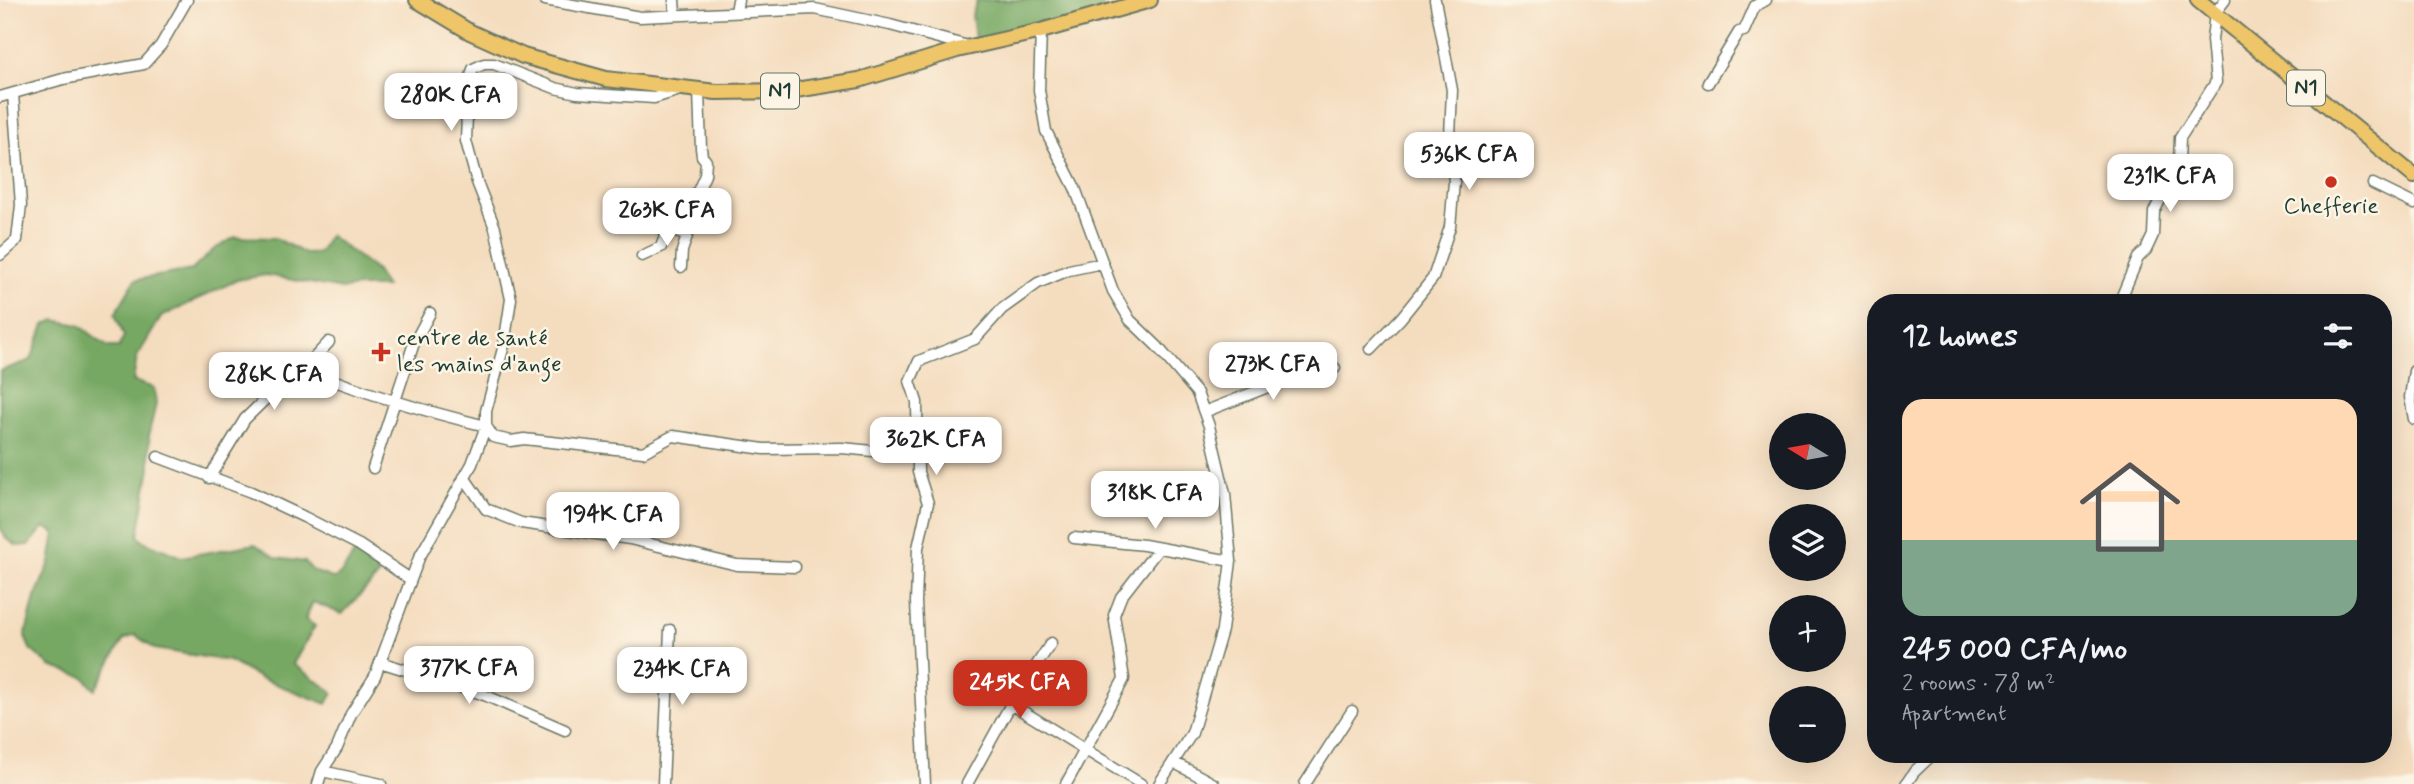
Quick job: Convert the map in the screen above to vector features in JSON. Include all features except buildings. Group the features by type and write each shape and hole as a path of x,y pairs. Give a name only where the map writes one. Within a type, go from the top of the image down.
{"highway":[{"name":"N1","path":"417,0 470,32 523,56 606,79 699,91 789,91 859,80 1150,0"},
{"name":"N1","path":"2198,0 2414,176"}],"street":[{"path":"0,97 80,75 144,64 161,45 187,0"},
{"path":"545,0 640,17 815,9 972,47"},
{"path":"674,0 675,15"},
{"path":"736,12 738,0"},
{"path":"1371,349 1401,318 1433,278 1450,227 1454,182 1450,136 1452,90 1435,0"},
{"path":"1708,83 1739,32 1744,31 1755,6 1766,0"},
{"path":"2124,294 2138,258 2146,250 2153,234 2154,212 2179,162 2179,138 2217,82 2212,40 2215,13 2225,0"},
{"path":"1041,31 1039,90 1046,131 1075,188 1113,291 1130,320 1157,346 1197,393 1225,494 1231,561 1222,630 1192,733 1159,784"},
{"path":"318,784 351,714 367,692 410,579 439,519 472,464 486,426 486,411 504,345 511,299 495,229 477,182 466,141 468,87 473,69 484,64 494,64 555,88 577,93 654,98 684,89"},
{"path":"681,267 694,200 705,175 699,91"},
{"path":"0,255 17,240 21,205 13,94"},
{"path":"2373,184 2414,204"},
{"path":"642,256 661,247 667,231 687,236"},
{"path":"925,784 916,602 918,548 928,503 918,472 918,402 910,381 919,361 975,339 1002,309 1038,284 1069,271 1102,263"},
{"path":"373,468 414,343 430,313"},
{"path":"209,478 245,419 291,374 304,369 329,342"},
{"path":"1204,412 1301,374 1335,368"},
{"path":"304,369 340,384 449,419 486,426 493,438 511,441 524,439 643,452 673,436 764,449 842,448 873,451 896,443 918,423"},
{"path":"2414,371 2410,397 2414,419"},
{"path":"158,457 251,492 315,522 359,545 410,579"},
{"path":"464,477 486,509 522,523 630,539 737,565 795,566"},
{"path":"1074,538 1159,548 1231,561"},
{"path":"1066,784 1124,679 1114,615 1121,597 1159,548"},
{"path":"663,784 670,629"},
{"path":"967,784 1011,704 1051,643"},
{"path":"380,662 482,694 565,730"},
{"path":"1011,704 1141,784"},
{"path":"1305,784 1352,711"},
{"path":"1173,762 1214,784"},
{"path":"1906,784 1924,763"},
{"path":"322,771 381,784"}],"green space":[{"path":"977,0 1101,0 1104,13 976,48 972,15"},
{"path":"329,235 375,270 386,287 342,289 266,275 237,280 161,317 137,357 133,381 154,388 156,404 149,433 150,467 138,536 143,541 181,557 255,544 277,558 305,562 313,571 335,579 356,551 368,554 379,575 342,614 313,602 305,619 315,626 293,664 333,692 327,704 260,678 229,661 155,649 135,635 123,640 95,690 84,677 50,666 30,649 25,637 35,597 50,563 55,533 44,527 29,545 17,546 6,538 0,527 0,371 31,360 44,325 55,320 79,325 108,347 119,347 124,336 115,314 135,280 192,270 213,250 235,237 275,238 306,254 319,253"}],"place":[{"name":"Chefferie","path":"2331,182"},
{"name":"centre de santé les mains d'ange","path":"381,352"}]}
